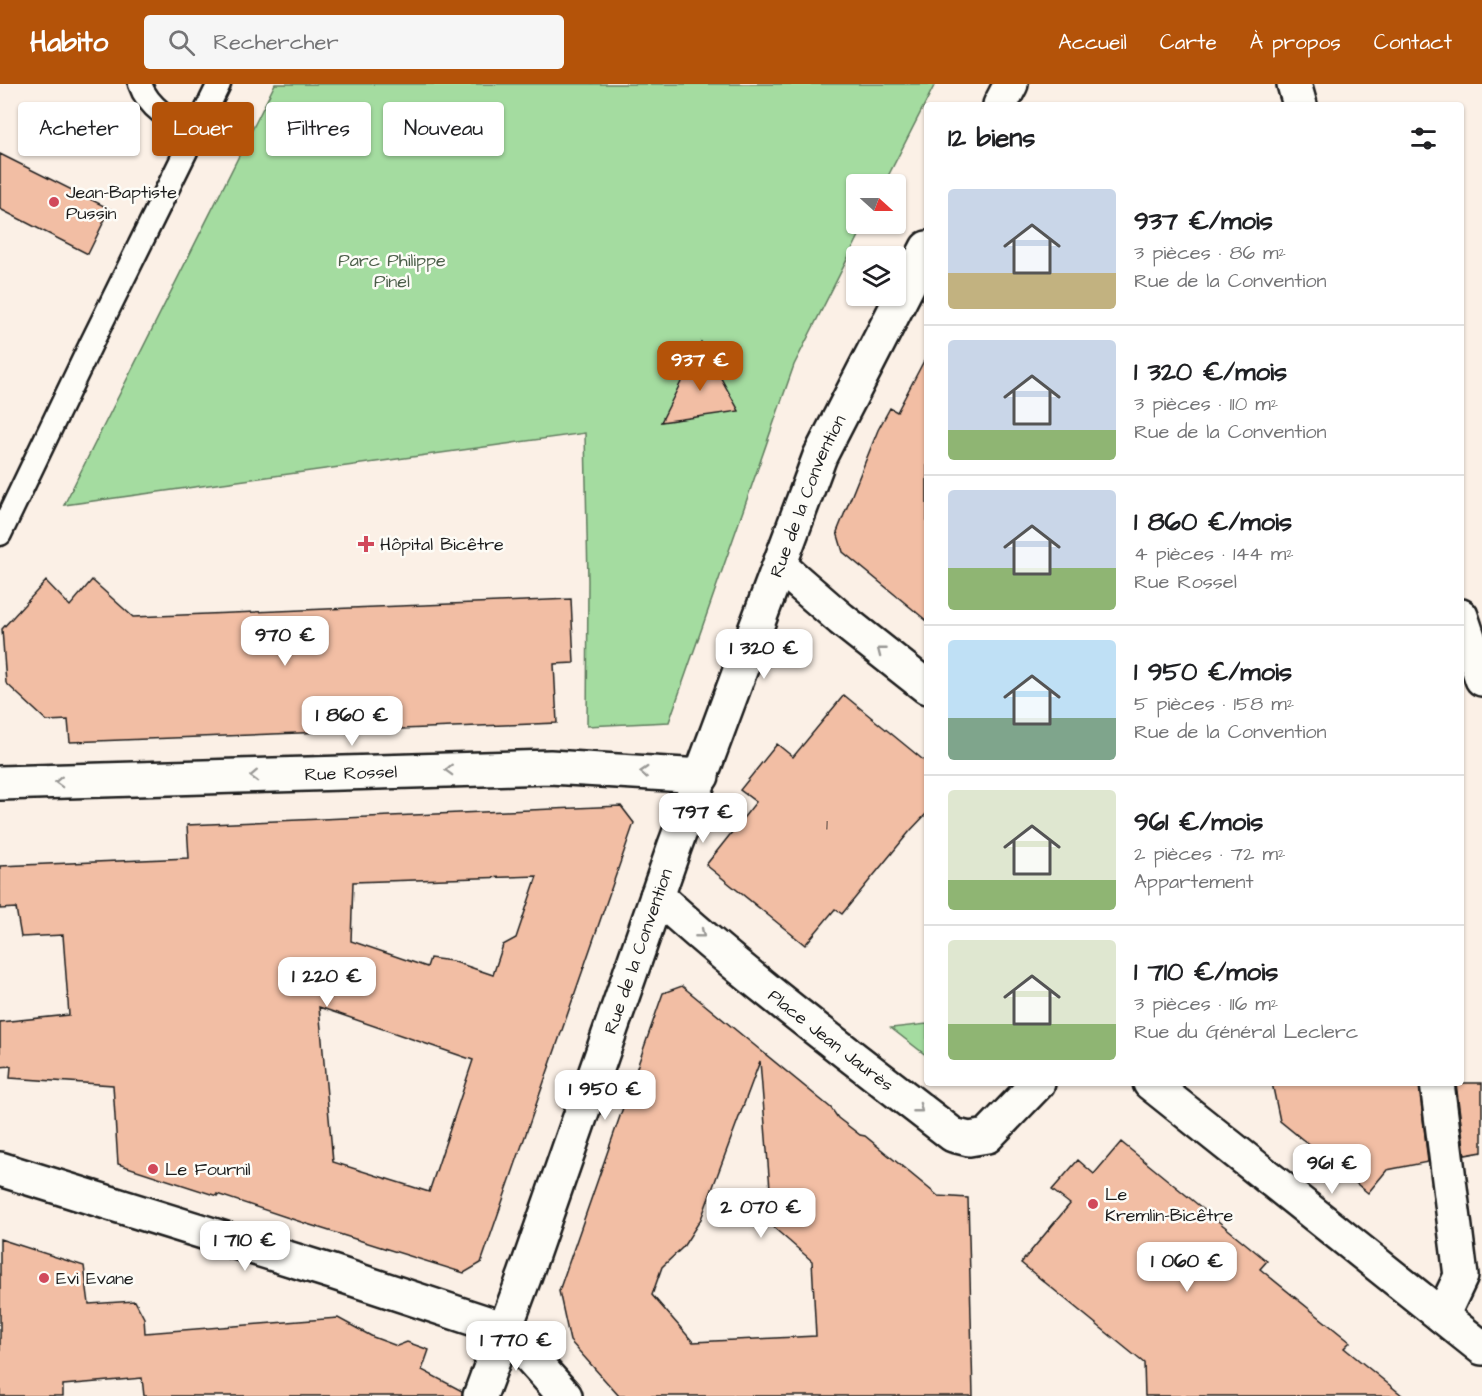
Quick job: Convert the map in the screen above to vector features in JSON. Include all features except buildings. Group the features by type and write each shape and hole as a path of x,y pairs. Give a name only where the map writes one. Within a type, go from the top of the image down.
{"street":[{"path":"1002,102 1011,84"},
{"path":"1294,84 1299,102"},
{"name":"Rue de la Convention","path":"480,1396 657,896 820,456 924,254"},
{"path":"780,567 841,620 924,685"},
{"path":"1464,631 1482,680"},
{"name":"Rue Rossel","path":"0,783 550,767 702,776"},
{"name":"Place Jean Jaurès","path":"657,896 684,921 819,1031 953,1135 969,1139 987,1136 1035,1086"},
{"path":"1154,1086 1482,1348"},
{"path":"1437,1086 1461,1276 1443,1316"},
{"path":"0,1169 332,1272 505,1329 565,1396"}],"lane":[{"path":"140,84 144,94 152,102"},
{"path":"210,102 219,84"},
{"path":"0,534 183,156"}],"green space":[{"name":"Parc Philippe Pinel","path":"275,84 935,84 889,174 846,174 846,234 860,234 854,246 846,246 846,262 794,365 669,722 587,726 588,581 585,433 64,505 239,156 254,156 254,126"},
{"path":"924,1024 924,1054 891,1028"}],"place":[{"name":"Jean-Baptiste Pussin","path":"54,202"},
{"name":"Hôpital Bicêtre","path":"366,544"},
{"name":"Le Fournil","path":"153,1169"},
{"name":"Le Kremlin-Bicêtre","path":"1093,1204"},
{"name":"Evi Evane","path":"44,1278"}]}
